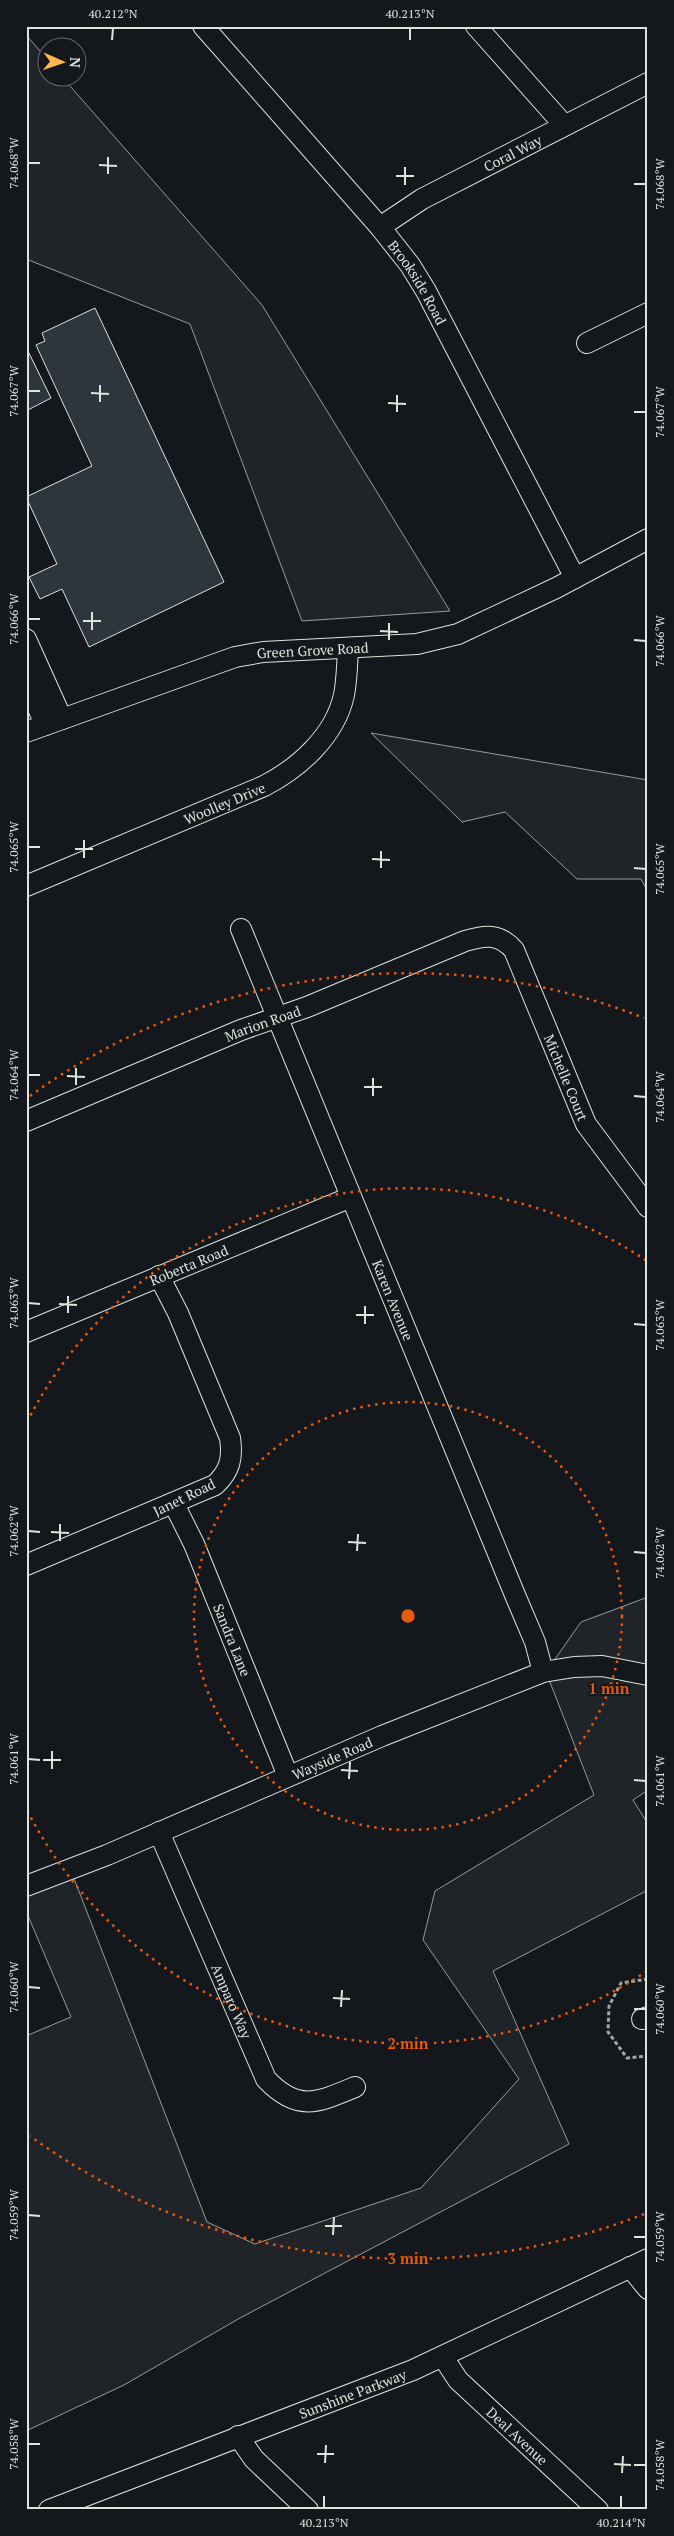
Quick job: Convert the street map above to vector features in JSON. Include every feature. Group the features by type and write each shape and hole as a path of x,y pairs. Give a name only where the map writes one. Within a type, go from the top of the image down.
{"street":[{"name":"Brookside Road","path":"203,26 380,227 410,265 426,291 575,578"},
{"path":"476,26 564,125"},
{"name":"Coral Way","path":"380,227 422,199 648,83"},
{"path":"587,343 648,312"},
{"name":"Green Grove Road","path":"26,732 235,657 263,652 417,644 458,634 575,578 648,539"},
{"path":"26,639 53,722"},
{"name":"Woolley Drive","path":"26,886 264,786 294,768 314,750 334,720 344,698 348,649"},
{"path":"26,679 53,722"},
{"name":"Karen Avenue","path":"241,928 535,1642 542,1672"},
{"name":"Marion Road","path":"26,1121 241,1030 465,941 482,936 501,939"},
{"name":"Michelle Court","path":"501,939 514,950 586,1124 648,1208"},
{"name":"Roberta Road","path":"26,1332 351,1197"},
{"name":"Janet Road","path":"26,1565 174,1504 215,1485 224,1477 230,1466 232,1453 230,1438 178,1313 159,1276"},
{"name":"Sandra Lane","path":"174,1504 194,1544 288,1776"},
{"name":"Wayside Road","path":"26,1886 60,1874 288,1776 489,1692 542,1672 574,1667 602,1666 648,1675"},
{"name":"Amparo Way","path":"159,1832 266,2079 276,2090 288,2097 307,2102 321,2101 355,2087"},
{"path":"639,2263 648,2289"},
{"name":"Sunshine Parkway","path":"49,2510 443,2357 639,2263"},
{"name":"Deal Avenue","path":"443,2357 458,2380 598,2510"},
{"path":"238,2436 254,2459 308,2510"}],"shaded area":[{"path":"26,35 38,49 38,88 72,88 262,305 450,611 302,621 190,324 26,259"},
{"path":"371,733 648,780 648,892 641,879 577,879 505,812 462,822"},
{"path":"648,1597 648,1790 633,1800 648,1824 648,1890 493,1971 569,2144 240,2318 124,2385 26,2431 26,2036 71,2017 26,1911 26,1881 68,1863 207,2222 255,2244 421,2188 519,2079 423,1940 435,1891 594,1795 546,1672 581,1622"}],"building":[{"path":"95,308 224,582 89,647 62,589 40,599 29,577 57,564 26,497 92,466 36,345 45,341 42,333"},
{"path":"26,347 51,398 26,411"}]}
